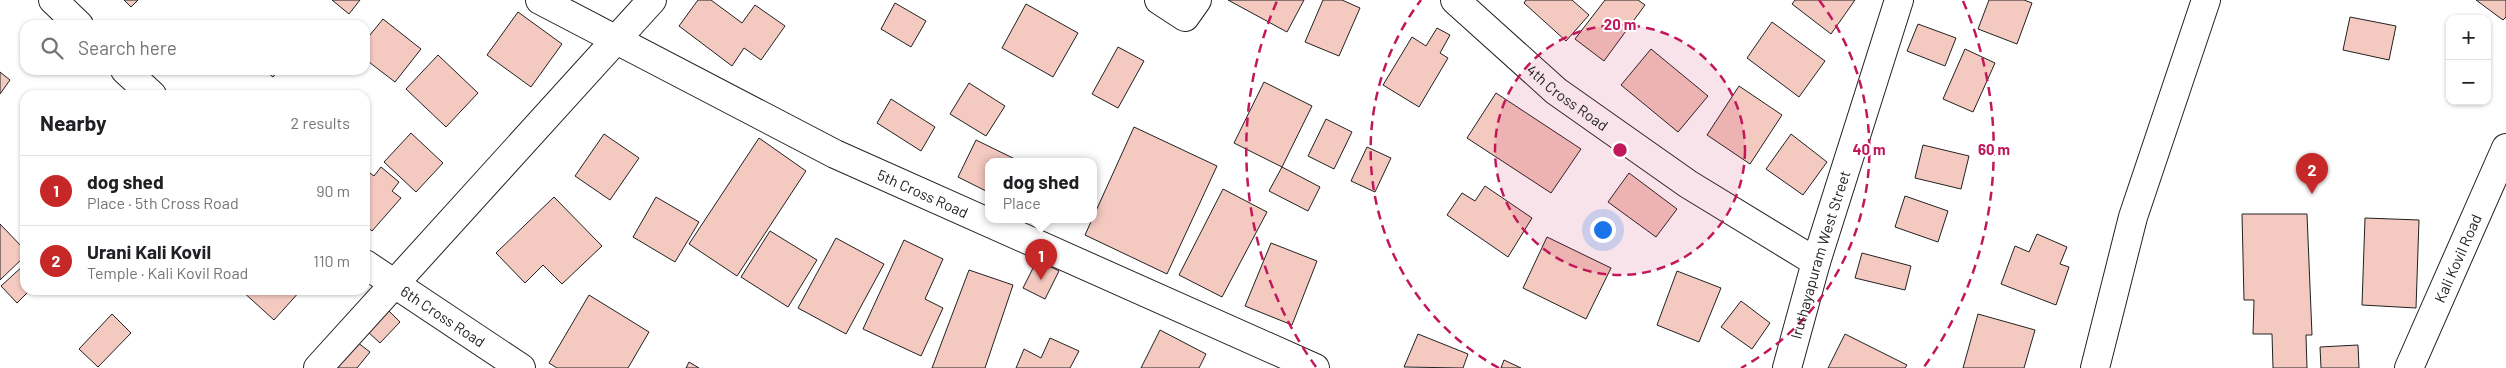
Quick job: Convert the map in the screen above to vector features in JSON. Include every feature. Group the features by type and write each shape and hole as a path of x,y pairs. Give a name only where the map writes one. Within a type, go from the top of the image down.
{"street":[{"path":"52,0 74,20"},
{"name":"5th Cross Road","path":"540,0 835,154 985,221"},
{"path":"318,368 652,0"},
{"path":"1159,0 1185,18 1197,0"},
{"name":"4th Cross Road","path":"1455,0 1556,91 1688,184 1816,262"},
{"name":"Iruthayapuram West Street","path":"1787,368 1816,262 1899,0"},
{"path":"2095,368 2133,217 2206,0"},
{"path":"131,75 147,90"},
{"name":"Kali Kovil Road","path":"2409,368 2506,148"},
{"name":"5th Cross Road","path":"990,223 1315,368"},
{"name":"6th Cross Road","path":"370,267 521,368"}],"building":[{"path":"124,0 138,0 131,7"},
{"path":"332,0 360,0 349,14"},
{"path":"698,0 711,0 742,23 755,5 785,26 761,60 744,48 732,66 679,26"},
{"path":"1228,0 1304,0 1287,32"},
{"path":"1323,0 1342,0 1360,8 1339,56 1305,42"},
{"path":"1526,0 1572,0 1589,15 1566,41 1524,3"},
{"path":"1605,0 1638,0 1645,5 1604,61 1575,39"},
{"path":"1795,0 1855,0 1831,34 1792,4"},
{"path":"1989,0 2024,0 2032,3 2017,44 1978,29"},
{"path":"2476,0 2506,0 2506,17 2503,20"},
{"path":"895,3 926,21 911,47 881,29"},
{"path":"1026,4 1078,33 1053,77 1002,48"},
{"path":"518,12 562,44 531,87 487,55"},
{"path":"2350,17 2396,26 2389,60 2343,50"},
{"path":"383,19 421,49 395,82 370,63 370,35"},
{"path":"1772,22 1825,61 1799,97 1747,58"},
{"path":"1918,24 1956,38 1945,66 1907,51"},
{"path":"1437,28 1450,35 1440,53 1448,58 1419,107 1383,85 1412,37 1426,46"},
{"path":"1118,47 1144,61 1118,108 1092,94"},
{"path":"1651,49 1708,96 1678,132 1621,85"},
{"path":"1965,49 1995,63 1973,112 1943,99"},
{"path":"438,55 478,93 446,127 406,89"},
{"path":"0,72 10,80 0,94"},
{"path":"1264,82 1312,106 1282,167 1234,143"},
{"path":"969,83 1005,106 986,136 950,114"},
{"path":"1739,86 1782,115 1750,164 1707,135"},
{"path":"1496,93 1581,149 1551,193 1467,138"},
{"path":"891,99 935,127 921,151 877,123"},
{"path":"1326,119 1352,132 1334,169 1308,156"},
{"path":"1134,127 1217,166 1167,274 1085,235 1090,223 1097,223 1097,209"},
{"path":"411,133 443,163 416,192 384,162"},
{"path":"604,134 639,158 610,200 575,176"},
{"path":"1791,134 1827,162 1803,195 1766,169"},
{"path":"759,138 806,171 737,276 689,244"},
{"path":"976,140 1013,158 985,158 985,190 958,177"},
{"path":"1923,145 1969,156 1961,189 1915,178"},
{"path":"1367,147 1391,158 1375,192 1351,181"},
{"path":"381,167 399,182 392,191 401,198 372,231 370,229 370,173 374,176"},
{"path":"1282,167 1320,187 1308,211 1269,191"},
{"path":"1629,173 1677,209 1656,237 1608,202"},
{"path":"1485,186 1532,218 1508,257 1447,215 1462,193 1475,201"},
{"path":"1223,189 1267,212 1222,297 1179,275"},
{"path":"1905,196 1948,211 1938,242 1895,227"},
{"path":"554,197 602,246 562,284 543,265 525,283 496,253"},
{"path":"656,197 699,222 675,262 633,237"},
{"path":"2242,214 2307,214 2312,335 2306,335 2307,368 2273,368 2272,334 2253,334 2254,300 2244,300"},
{"path":"2365,218 2419,220 2416,308 2362,305"},
{"path":"0,224 20,245 20,261 0,280"},
{"path":"770,231 817,260 788,307 741,277"},
{"path":"2037,234 2067,247 2060,264 2069,267 2056,305 2001,284 2015,246 2029,252"},
{"path":"1547,237 1611,268 1586,319 1523,288"},
{"path":"836,238 884,264 846,334 798,308"},
{"path":"904,240 943,259 925,299 943,308 921,356 863,329"},
{"path":"1271,243 1317,261 1292,325 1245,306"},
{"path":"1862,253 1911,266 1905,290 1855,278"},
{"path":"1037,260 1059,271 1045,299 1023,288"},
{"path":"20,269 20,295 25,295 17,303 1,286"},
{"path":"969,270 1013,285 985,368 932,368"},
{"path":"1677,271 1721,288 1699,342 1657,325"},
{"path":"246,295 296,295 274,320"},
{"path":"589,295 649,332 628,368 557,368 549,363"},
{"path":"1741,301 1770,323 1752,349 1721,327"},
{"path":"388,310 400,322 380,343 368,332"},
{"path":"112,314 131,333 98,367 79,349"},
{"path":"1978,314 2035,330 2024,368 1963,368"},
{"path":"1160,330 1206,354 1199,368 1141,368"},
{"path":"1418,334 1468,354 1463,368 1404,367"},
{"path":"1845,334 1907,365 1905,368 1828,368"},
{"path":"1050,338 1079,351 1070,368 1016,368 1024,349 1041,358"},
{"path":"357,342 370,352 357,368 336,368"},
{"path":"2358,345 2359,368 2321,368 2320,347"},
{"path":"1504,360 1521,368 1501,368"},
{"path":"689,362 699,368 686,368"}],"place":[{"name":"Urani Kali Kovil","path":"2312,194"},
{"name":"dog shed","path":"1041,280"}]}
